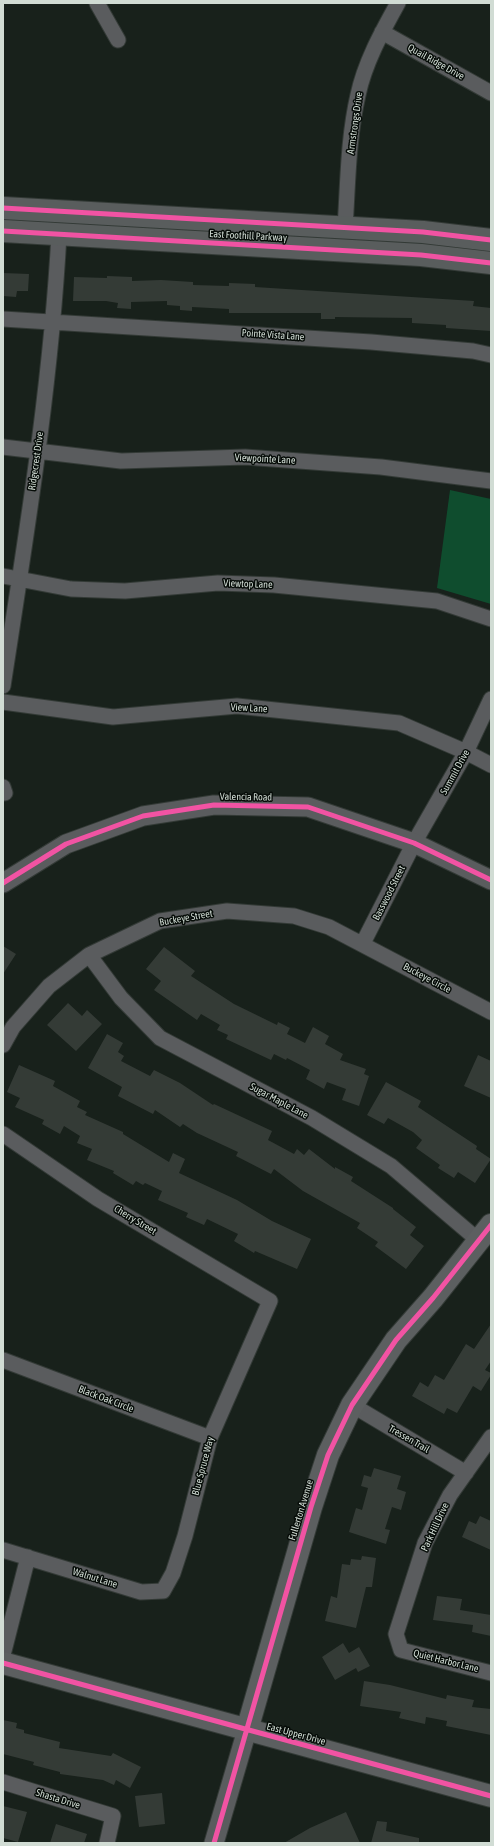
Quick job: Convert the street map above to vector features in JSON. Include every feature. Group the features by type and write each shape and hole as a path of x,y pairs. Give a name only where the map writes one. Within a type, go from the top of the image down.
{"main road":[{"name":"East Foothill Parkway","path":"3,208 423,232 491,240"},
{"name":"East Foothill Parkway","path":"3,231 421,255 491,263"},
{"name":"Fullerton Avenue","path":"246,1730 311,1507 328,1455 352,1405 396,1340 433,1298 485,1233"},
{"name":"East Upper Drive","path":"3,1663 491,1796"}],"street":[{"path":"97,3 118,40"},
{"name":"Armstrongs Drive","path":"345,228 352,133 358,93 369,60 398,3"},
{"name":"Quail Ridge Drive","path":"382,32 491,93"},
{"name":"Ridgecrest Drive","path":"3,686 38,451 54,322 59,234"},
{"name":"Pointe Vista Lane","path":"3,319 371,342 491,355"},
{"name":"Viewpointe Lane","path":"3,447 121,461 245,457 381,467 491,481"},
{"name":"Viewtop Lane","path":"3,576 71,589 125,591 218,583 274,585 437,600 491,619"},
{"name":"Summit Drive","path":"414,843 466,752 491,698"},
{"name":"View Lane","path":"3,702 113,717 237,706 399,723 466,752 491,765"},
{"name":"Valencia Road","path":"3,884 66,844 143,816 214,805 308,807 414,843 491,880"},
{"name":"Basswood Street","path":"363,943 414,843"},
{"name":"Buckeye Street","path":"3,1045 12,1028 49,986 88,955 160,921 227,911 294,916 329,927 363,943"},
{"name":"Buckeye Circle","path":"363,943 491,1012"},
{"name":"Sugar Maple Lane","path":"88,955 121,998 160,1038 312,1118 391,1166 485,1233"},
{"name":"Cherry Street","path":"3,1134 98,1199 270,1301"},
{"name":"Blue Spruce Way","path":"163,1590 174,1573 210,1438 270,1301"},
{"name":"Black Oak Circle","path":"3,1360 210,1438"},
{"name":"Tressen Trail","path":"352,1405 466,1473"},
{"name":"Park Hill Drive","path":"401,1650 396,1634 425,1543 450,1495 491,1437"},
{"name":"Walnut Lane","path":"3,1550 141,1592 163,1590"},
{"path":"3,1655 28,1557"},
{"name":"Quiet Harbor Lane","path":"401,1650 491,1673"},
{"name":"Fullerton Avenue","path":"214,1843 246,1730"},
{"name":"Shasta Drive","path":"3,1782 113,1816 107,1843"}],"green space":[{"path":"450,490 491,499 491,604 437,588"}],"building":[{"path":"3,273 29,274 28,291 17,291 16,297 3,296"},
{"path":"107,276 132,277 132,281 161,280 193,282 193,285 229,286 229,283 255,284 255,287 474,301 473,306 491,308 491,331 446,328 446,325 412,323 412,318 335,317 335,319 321,319 321,313 229,313 229,309 192,307 192,311 180,310 180,306 167,305 167,301 131,302 131,309 117,308 118,303 106,301 73,301 74,277 107,278"},
{"path":"3,946 16,954 3,974"},
{"path":"164,947 195,971 191,976 234,1004 277,1025 278,1022 290,1028 287,1034 305,1043 313,1027 329,1036 325,1044 343,1054 340,1060 366,1069 364,1074 369,1076 359,1106 342,1100 346,1089 327,1082 324,1089 306,1079 310,1070 287,1058 286,1060 274,1054 271,1060 226,1039 228,1035 217,1030 220,1025 201,1014 197,1020 154,990 161,981 146,969"},
{"path":"68,1003 82,1016 87,1010 102,1024 76,1051 47,1025"},
{"path":"107,1034 123,1043 118,1052 124,1056 121,1061 150,1076 154,1070 180,1083 213,1105 214,1104 272,1131 268,1140 294,1154 297,1149 304,1155 309,1149 335,1169 335,1167 353,1177 351,1181 393,1208 416,1227 410,1235 424,1246 406,1269 375,1246 378,1242 357,1228 360,1223 303,1191 274,1169 271,1174 236,1156 238,1152 197,1133 183,1124 180,1127 155,1110 153,1114 118,1096 122,1087 88,1068"},
{"path":"478,1055 491,1061 491,1098 464,1086"},
{"path":"19,1065 55,1081 53,1086 80,1101 77,1107 87,1112 85,1115 123,1132 123,1134 169,1162 173,1153 185,1159 179,1173 237,1200 272,1221 311,1239 297,1269 255,1251 254,1253 234,1241 238,1234 207,1219 204,1225 186,1217 188,1213 158,1200 162,1191 145,1183 143,1185 136,1181 133,1185 113,1173 114,1171 87,1160 92,1149 77,1143 80,1136 64,1126 60,1134 42,1124 44,1120 15,1107 20,1098 7,1092"},
{"path":"386,1082 421,1101 418,1107 477,1146 476,1149 491,1159 475,1183 458,1172 454,1178 438,1168 440,1165 416,1148 422,1140 413,1132 388,1118 384,1124 367,1115"},
{"path":"491,1324 491,1361 485,1370 491,1373 491,1375 481,1391 473,1386 457,1413 447,1408 444,1414 412,1396 420,1382 428,1387 435,1375 444,1380 466,1344 474,1349"},
{"path":"374,1468 401,1476 397,1489 406,1492 401,1510 392,1507 385,1529 390,1530 386,1544 349,1532 356,1508 362,1510 368,1488 361,1486 364,1475 371,1477"},
{"path":"480,1516 491,1521 491,1550 462,1537 469,1521 476,1524"},
{"path":"362,1556 376,1558 372,1587 366,1587 356,1628 325,1621 331,1596 337,1598 342,1564 350,1565 351,1559 361,1560"},
{"path":"437,1596 462,1599 460,1610 491,1615 491,1636 472,1632 473,1625 433,1620"},
{"path":"343,1643 349,1653 359,1647 370,1666 358,1672 356,1668 335,1680 322,1657"},
{"path":"364,1681 390,1685 446,1699 447,1695 474,1700 472,1707 491,1709 491,1735 446,1726 447,1721 426,1717 425,1724 399,1718 401,1712 360,1706"},
{"path":"3,1720 17,1723 16,1728 24,1730 24,1733 60,1742 59,1748 111,1756 113,1753 141,1767 130,1788 116,1780 114,1785 103,1780 60,1774 60,1772 33,1765 34,1762 3,1754"},
{"path":"162,1793 165,1824 139,1827 135,1796"},
{"path":"3,1806 27,1812 18,1842 3,1838"},
{"path":"346,1812 360,1843 284,1843 310,1828"},
{"path":"377,1821 387,1822 386,1831 419,1838 419,1843 371,1843"},
{"path":"56,1824 87,1834 84,1843 50,1843"}],"cycle path":[{"path":"3,208 423,232 491,240"},
{"path":"3,231 421,255 491,263"},
{"path":"3,883 66,844 143,816 214,805 308,807 414,843 491,880"},
{"path":"214,1843 311,1507 328,1455 352,1405 396,1340 433,1298 491,1225"},
{"path":"3,1663 491,1796"}]}
